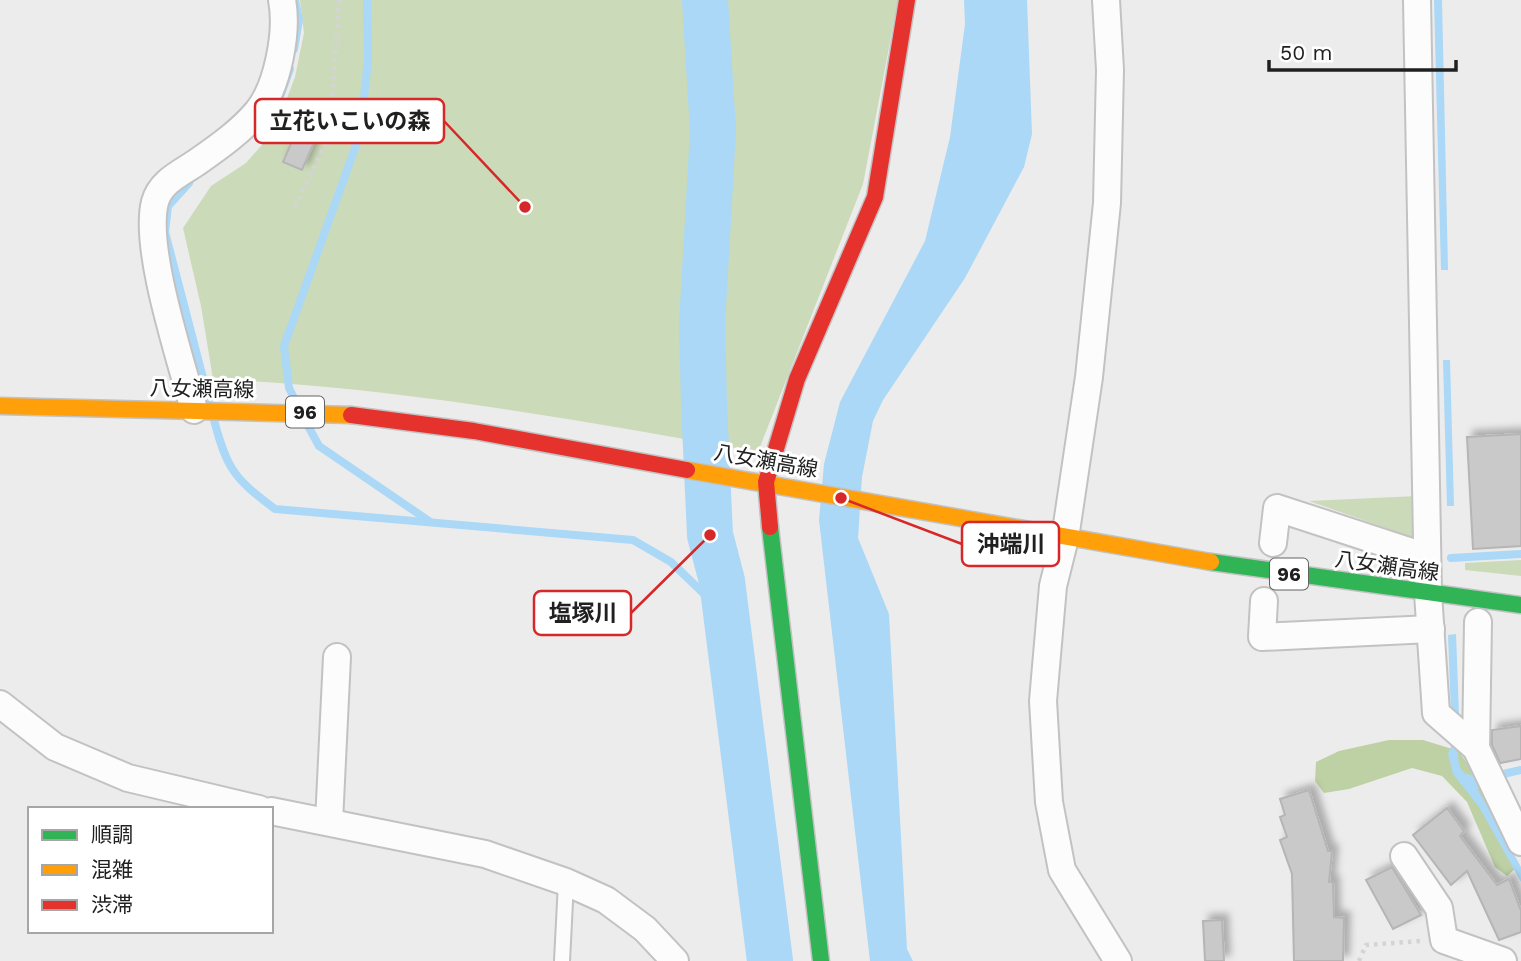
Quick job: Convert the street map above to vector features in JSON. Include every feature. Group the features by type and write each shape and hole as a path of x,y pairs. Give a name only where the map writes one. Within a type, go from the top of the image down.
{"main road":[{"path":"821,961 775,591 772,483 797,379 875,197 907,0"},
{"name":"八女瀬高線","path":"0,406 329,412 474,431 1062,537 1521,605"}],"street":[{"path":"194,410 158,269 151,231 155,200 170,178 237,132 259,110 281,50 286,20 282,0"},
{"path":"1106,0 1110,70 1107,203 1089,377 1054,586 1043,701 1049,802 1062,870 1118,961"},
{"path":"1417,0 1427,557 1436,713 1476,748 1521,842"},
{"path":"1273,542 1278,508 1427,557"},
{"path":"1264,601 1262,637 1431,629"},
{"path":"1476,748 1478,622"},
{"path":"329,822 337,657"},
{"path":"0,704 55,747 128,778 251,807"},
{"path":"273,811 485,854 566,882 606,900 645,929 675,961"},
{"path":"1404,856 1439,908 1444,940 1503,961"}],"lane":[{"path":"562,961 566,882"}],"path":[{"path":"295,207 331,134 339,0"},
{"path":"1359,961 1366,945 1444,940"}],"green space":[{"path":"300,0 898,0 863,184 758,452 419,397 213,379 201,306 183,228 211,186 246,163 275,130 295,77 304,33"},
{"path":"1417,496 1417,539 1309,501"},
{"path":"1521,560 1521,576 1465,570 1465,563"},
{"path":"1389,740 1423,740 1459,751 1478,780 1517,867 1507,876 1495,867 1467,802 1442,776 1412,768 1349,789 1324,793 1315,781 1316,762 1339,751"}],"water":[{"path":"964,0 1027,0 1032,134 1024,167 965,278 883,400 873,421 862,477 858,538 889,614 907,949 913,961 870,961 819,520 824,464 840,402 925,241 950,137 965,24"},
{"path":"1434,0 1442,0 1448,270 1441,270"},
{"path":"1443,360 1450,360 1454,506 1447,506"},
{"path":"1456,634 1459,714 1451,714 1448,635"},
{"path":"1451,746 1458,749 1458,760 1463,772 1474,775 1498,771 1499,775 1478,784 1478,790 1521,867 1521,882 1479,807 1453,774 1448,754"}],"building":[{"path":"302,118 321,126 302,170 283,162"},
{"path":"1521,434 1521,546 1473,549 1467,437"},
{"path":"1521,726 1521,759 1500,763 1492,745 1492,730"},
{"path":"1309,790 1328,851 1332,851 1329,882 1333,882 1334,917 1344,918 1343,961 1294,961 1292,874 1280,840 1287,837 1280,817 1285,815 1280,799"},
{"path":"1447,808 1464,831 1460,836 1497,885 1509,879 1521,911 1521,932 1499,940 1467,871 1451,885 1413,835"},
{"path":"1392,867 1421,915 1393,929 1366,880"},
{"path":"1222,920 1224,961 1205,961 1203,921"}],"waterway":[{"path":"294,49 299,20 295,0"},
{"path":"295,400 289,388 284,346 360,134 368,60 367,0"},
{"path":"705,0 713,131 702,324 710,535 722,581 770,961"},
{"path":"279,99 290,69"},
{"path":"189,183 168,206 165,232 209,401"},
{"path":"214,420 223,451 234,472 275,509 633,540 671,562 726,615"},
{"path":"307,424 319,446 429,521"},
{"path":"1451,558 1521,554"},
{"path":"1499,775 1521,770"}],"traffic: fast":[{"path":"770,527 821,961"},
{"path":"1211,562 1521,605"}],"traffic: slow":[{"path":"0,406 351,415"},
{"path":"687,470 1211,562"}],"traffic: jam":[{"path":"770,527 766,482 797,379 875,197 907,0"},
{"path":"351,415 474,431 687,470"}],"place":[{"name":"立花いこいの森","path":"525,207"},
{"name":"沖端川","path":"841,498"},
{"name":"塩塚川","path":"710,535"}]}
